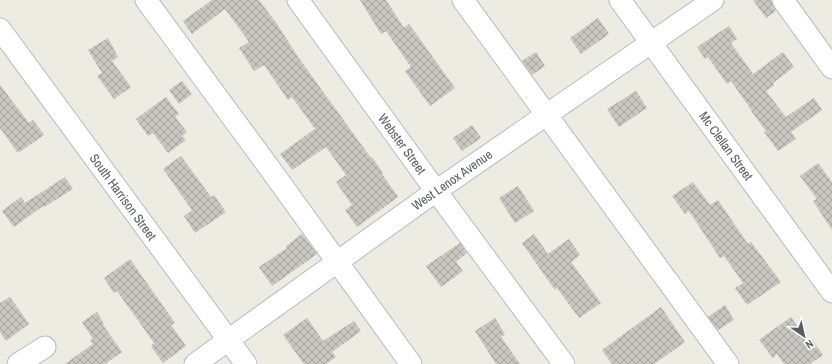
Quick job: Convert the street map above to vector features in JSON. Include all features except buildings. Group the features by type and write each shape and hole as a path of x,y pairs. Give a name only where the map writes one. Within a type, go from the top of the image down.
{"street":[{"path":"146,0 411,364"},
{"name":"Webster Street","path":"298,0 436,191 564,364"},
{"path":"463,0 728,364"},
{"name":"Mc Clellan Street","path":"620,0 832,292"},
{"name":"West Lenox Avenue","path":"194,364 436,191 714,0"},
{"path":"783,0 832,68"},
{"name":"South Harrison Street","path":"0,29 246,364"},
{"path":"18,364 44,347"}]}
